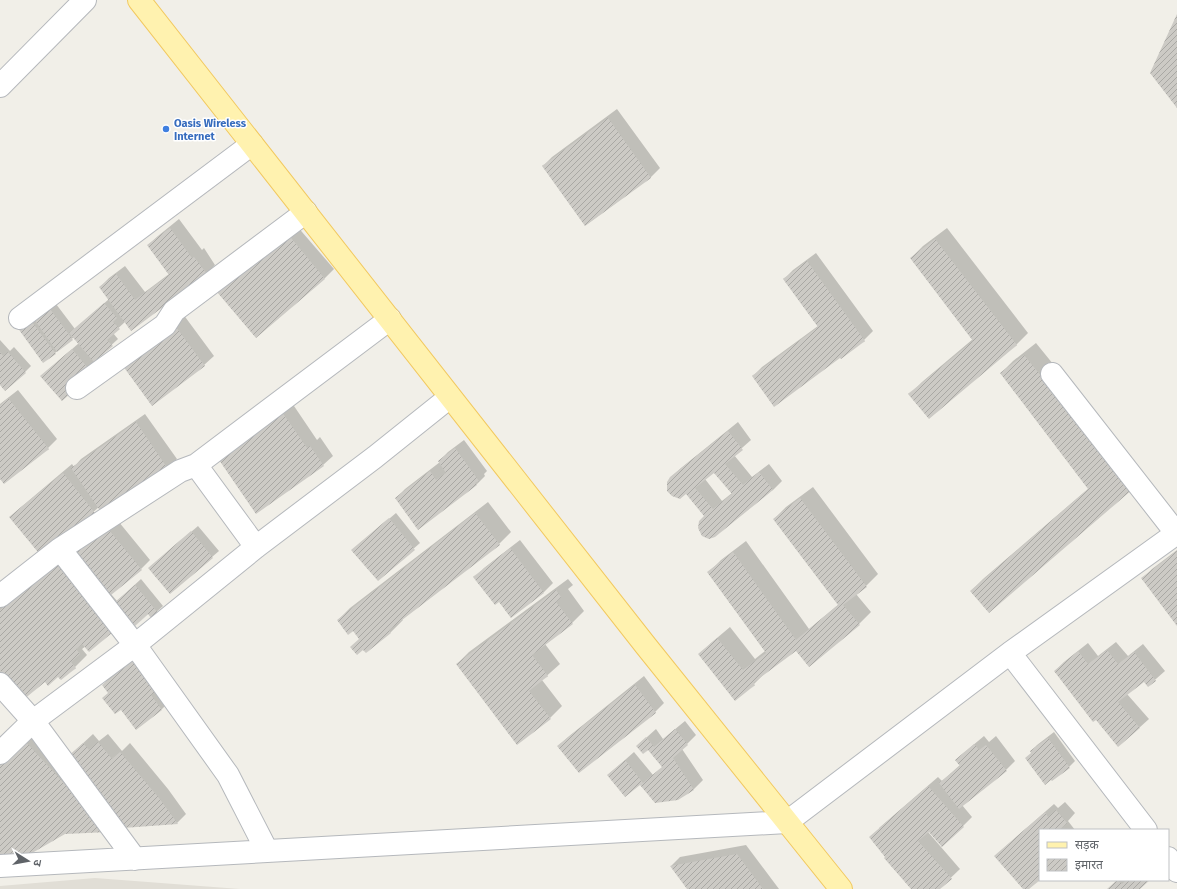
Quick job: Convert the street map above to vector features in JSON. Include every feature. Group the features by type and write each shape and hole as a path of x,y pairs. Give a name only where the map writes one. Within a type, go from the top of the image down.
{"main road":[{"path":"139,0 646,646 841,889"}],"street":[{"path":"0,86 85,0"},
{"path":"20,318 252,144"},
{"path":"77,388 165,325 174,311 306,212"},
{"path":"0,596 60,549 180,471 196,465 390,319"},
{"path":"0,866 787,822 1010,653 1177,533 1052,374"},
{"path":"0,752 33,721 135,645 256,547 375,456 450,396"},
{"path":"196,465 256,547"},
{"path":"60,549 135,645 228,775 267,851"},
{"path":"1010,653 1145,829"},
{"path":"0,684 33,721 136,859"},
{"path":"1169,859 1177,871"}],"shaded area":[{"path":"95,878 240,889 0,889 0,886"}],"building":[{"path":"1177,14 1177,108 1150,73"},
{"path":"608,118 651,178 585,226 542,166"},
{"path":"170,228 192,258 194,257 207,274 131,331 99,287 116,274 135,300 169,275 147,245"},
{"path":"287,233 325,279 256,338 217,292"},
{"path":"935,239 1017,345 929,419 908,394 973,341 910,258"},
{"path":"807,261 865,341 774,407 752,376 818,327 783,279"},
{"path":"104,303 117,318 113,322 120,329 107,340 113,346 94,362 69,333"},
{"path":"47,305 73,340 57,352 32,316"},
{"path":"29,318 56,354 43,363 17,327"},
{"path":"173,323 205,366 152,406 120,362"},
{"path":"72,349 93,374 62,401 40,376"},
{"path":"0,352 3,356 8,352 26,373 5,391 0,385"},
{"path":"1024,355 1133,489 989,613 970,591 1088,489 1000,373"},
{"path":"8,398 49,449 4,484 0,479 0,405"},
{"path":"282,412 307,448 310,446 324,466 256,514 217,457"},
{"path":"136,422 168,469 103,515 71,468"},
{"path":"728,431 743,450 725,464 743,485 759,472 773,490 715,537 709,539 702,536 698,528 699,521 704,516 686,494 680,499 672,496 667,491 667,482 670,477","holes":["714,473 732,494 713,509 695,488"]},
{"path":"455,448 479,481 475,483 477,485 418,530 395,498 430,471 436,480 446,473 438,461"},
{"path":"63,473 95,513 42,557 9,517"},
{"path":"800,498 867,587 843,605 860,625 809,667 796,651 753,683 755,685 735,701 698,654 717,638 743,670 766,653 707,572 733,552 796,640 838,605 773,519"},
{"path":"475,513 500,545 389,630 391,633 366,653 363,650 357,655 350,647 359,639 353,631 348,635 337,620"},
{"path":"389,518 415,550 378,581 351,550"},
{"path":"104,524 142,570 111,595 74,550"},
{"path":"191,531 213,558 170,594 148,568"},
{"path":"510,548 544,593 511,618 499,602 495,605 473,577"},
{"path":"1177,551 1177,626 1141,578"},
{"path":"61,559 118,628 89,652 82,644 76,649 80,654 71,662 76,668 61,680 58,677 48,686 45,682 23,700 0,671 0,610"},
{"path":"135,585 158,613 151,618 148,614 135,626 115,602"},
{"path":"556,590 561,597 556,602 573,624 532,655 548,676 529,691 551,719 517,745 456,664"},
{"path":"1107,650 1118,664 1134,652 1156,681 1148,687 1144,682 1118,702 1140,728 1118,747 1096,720 1093,722 1054,671 1078,651 1088,664"},
{"path":"133,661 156,691 151,695 162,710 136,730 121,710 115,714 102,698 108,693 102,685"},
{"path":"635,685 656,713 579,773 557,746"},
{"path":"675,729 688,745 673,758 694,790 678,800 655,803 640,785 625,797 607,775 625,760 643,783 662,767 648,750 643,754 636,746 646,737 654,747"},
{"path":"1048,738 1070,768 1045,785 1025,758 1031,753 1030,751"},
{"path":"23,739 109,832 65,834 20,860 0,858 0,762"},
{"path":"98,742 112,759 120,752 159,798 178,824 123,828 66,758 83,743 89,750"},
{"path":"974,744 979,750 986,745 1007,771 959,809 939,783 960,766 955,760"},
{"path":"928,786 964,827 942,847 929,832 918,841 952,879 940,889 911,889 884,858 885,857 869,837"},
{"path":"1056,810 1067,823 1060,829 1039,829 1039,881 1029,889 1023,889 994,856 1045,812 1048,817"},
{"path":"737,854 763,889 687,889 670,866"},
{"path":"1116,881 1122,884 1125,881 1149,881 1140,889 1107,889"}],"place":[{"name":"Oasis Wireless Internet","path":"166,129"}]}
